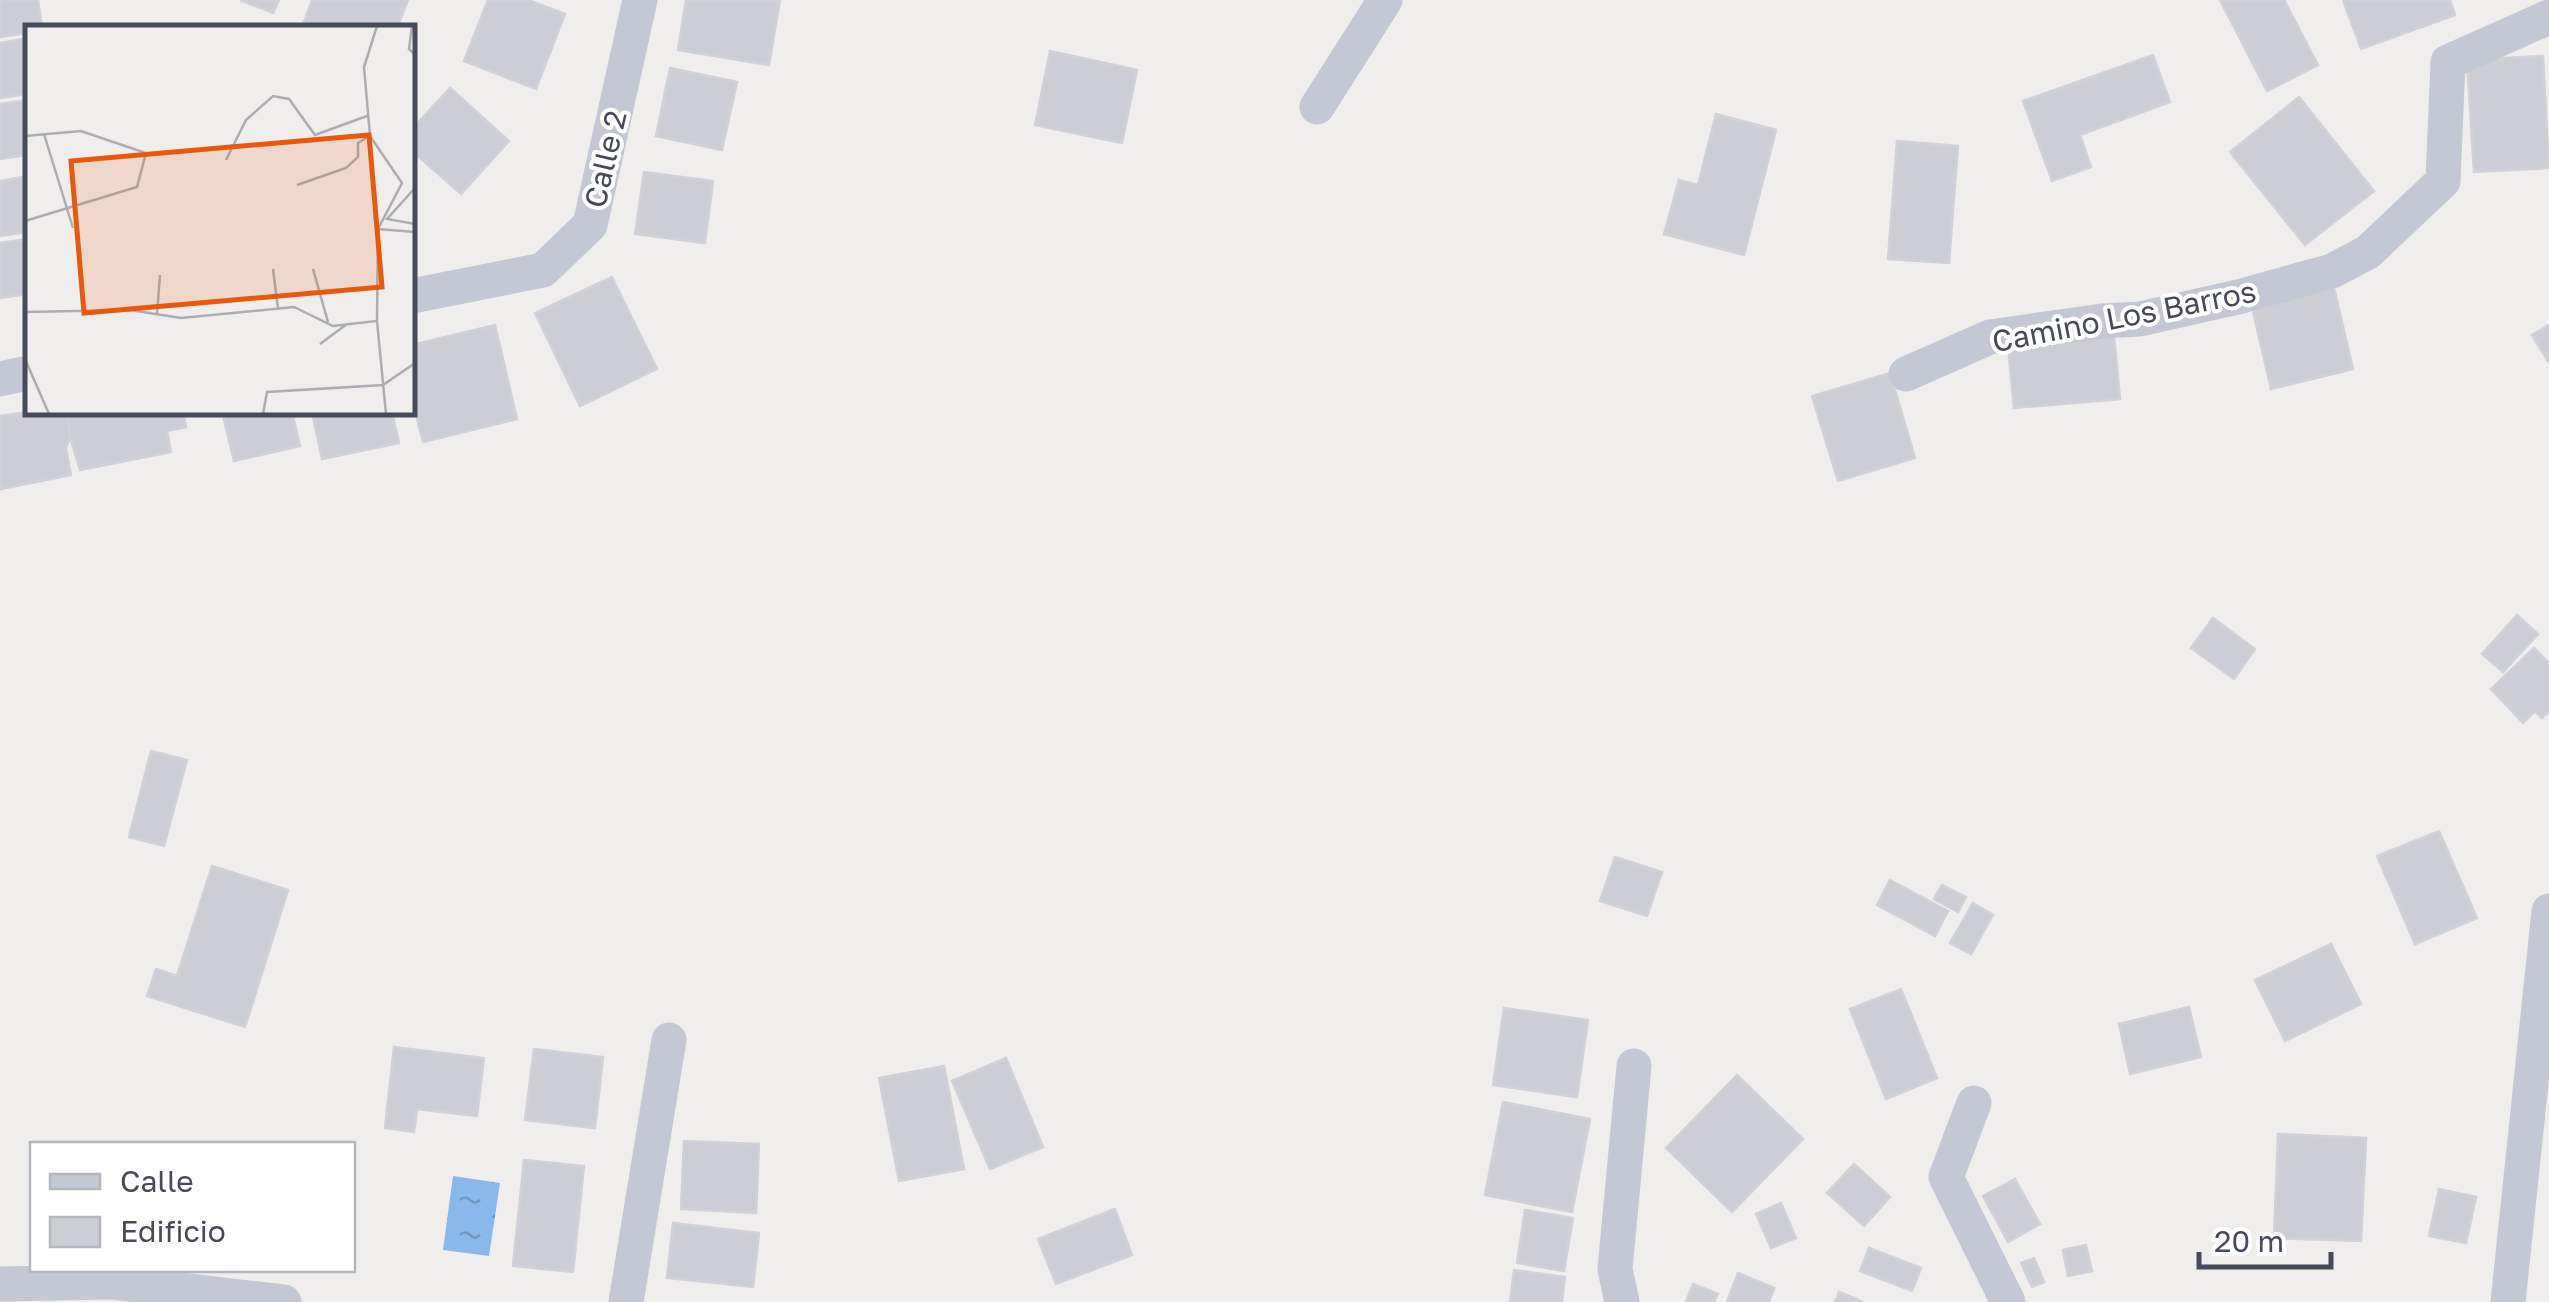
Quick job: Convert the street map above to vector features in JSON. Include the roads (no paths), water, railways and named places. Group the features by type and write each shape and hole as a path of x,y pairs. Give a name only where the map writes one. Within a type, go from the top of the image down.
{"street":[{"name":"Calle 2","path":"415,295 544,270 590,225 640,0"},
{"path":"1318,107 1384,0"},
{"name":"Camino Los Barros","path":"1906,374 1990,337 2102,320 2140,319 2332,271 2368,252 2443,181 2448,62 2549,17"},
{"path":"0,379 25,374"},
{"path":"2508,1302 2549,911"},
{"path":"626,1302 669,1040"},
{"path":"1622,1302 1615,1269 1634,1066"},
{"path":"1974,1103 1946,1177 2008,1302"},
{"path":"0,1284 112,1282 284,1302"}],"water":[{"path":"453,1176 500,1183 489,1256 443,1250"}]}
